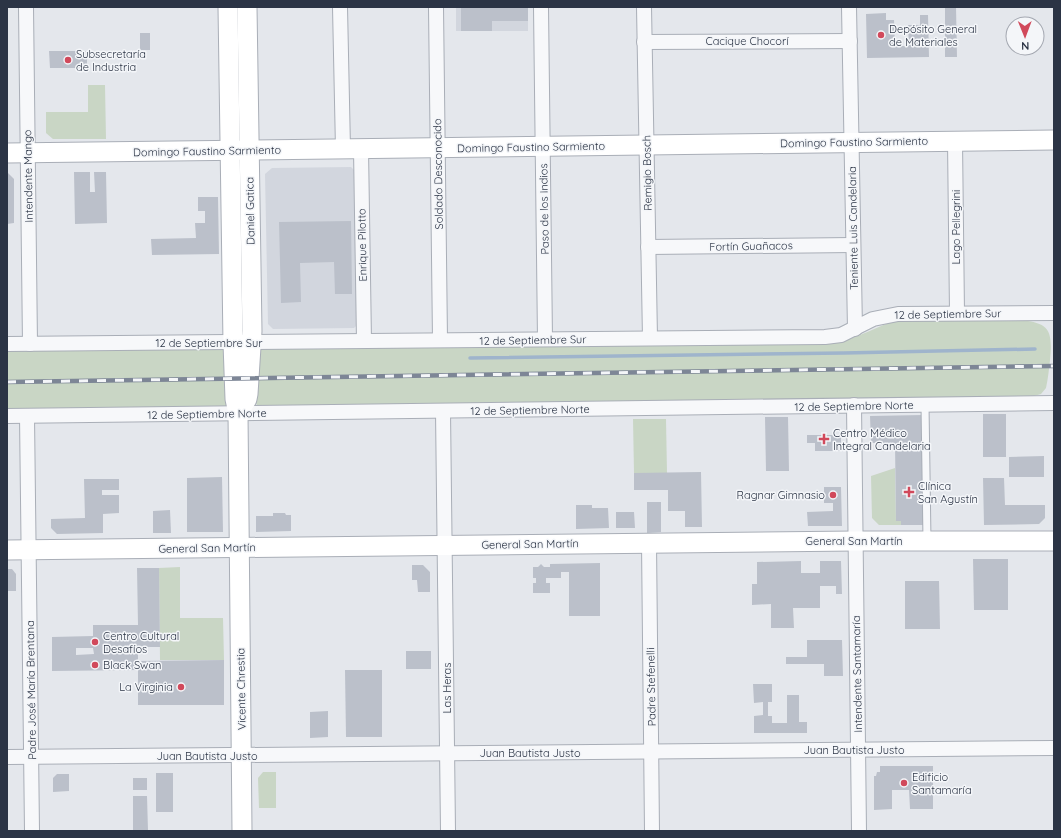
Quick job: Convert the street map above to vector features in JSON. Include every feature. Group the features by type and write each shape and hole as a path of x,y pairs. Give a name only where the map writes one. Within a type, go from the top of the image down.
{"main road":[{"name":"Daniel Gatica","path":"228,7 230,150 242,343"},
{"name":"Daniel Gatica","path":"239,547 238,413 235,399 242,343 249,150 247,7"},
{"name":"Domingo Faustino Sarmiento","path":"7,153 1054,140"},
{"name":"General San Martín","path":"7,550 856,540 1054,541"},
{"name":"Vicente Chrestia","path":"239,547 242,831"}],"street":[{"name":"Intendente Mango","path":"26,7 30,344"},
{"name":"Enrique Pilotto","path":"340,7 352,149 364,341"},
{"name":"Soldado Desconocido","path":"436,7 440,340"},
{"name":"Paso de los Indios","path":"541,7 545,339"},
{"name":"Remigio Bosch","path":"644,7 650,338"},
{"name":"Teniente Luis Candelaria","path":"849,7 855,329"},
{"name":"Cacique Chocorí","path":"644,42 850,41"},
{"name":"Lago Pellegrini","path":"955,141 957,313"},
{"name":"Fortín Guañacos","path":"648,247 853,245"},
{"name":"12 de Septiembre Sur","path":"7,344 825,337 841,335 874,319 890,315 1054,312"},
{"name":"12 de Septiembre Norte","path":"7,416 1054,403"},
{"path":"854,406 856,540"},
{"path":"443,411 445,545"},
{"path":"27,416 29,550"},
{"name":"Intendente Santamaría","path":"856,540 859,831"},
{"name":"Padre Stefenelli","path":"649,543 652,831"},
{"name":"Las Heras","path":"445,545 448,831"},
{"name":"Padre José María Brentana","path":"29,550 32,831"},
{"name":"Juan Bautista Justo","path":"7,757 1054,748"}],"lane":[{"path":"925,405 927,541"}],"shaded area":[{"path":"456,7 528,7 528,31 456,31"},
{"path":"351,167 355,171 358,324 354,328 273,329 268,324 265,174 272,168"}],"green space":[{"path":"88,85 105,85 106,139 53,139 46,133 46,112 88,112"},
{"path":"900,320 1017,320 1042,325 1047,329 1051,341 1046,388 1041,394 1034,396 262,409 256,404 260,351 262,349 833,342 842,341"},
{"path":"7,349 224,349 227,408 7,412"},
{"path":"633,419 666,419 667,473 634,473"},
{"path":"895,468 896,521 901,521 901,525 879,525 872,518 871,476"},
{"path":"180,567 180,618 223,618 224,660 160,660 159,568"},
{"path":"263,772 276,772 276,808 259,808 258,778"}],"building":[{"path":"461,7 528,7 528,21 492,21 492,31 461,31"},
{"path":"945,7 956,7 957,57 945,57"},
{"name":"Depósito General de Materiales","path":"886,13 886,20 894,20 895,46 909,46 908,25 920,25 920,15 928,15 929,57 867,58 866,14"},
{"path":"140,33 150,33 150,50 140,50"},
{"name":"Subsecretaría de Industria","path":"49,51 87,51 87,68 50,68"},
{"path":"7,172 14,179 14,223 7,224"},
{"path":"74,172 90,172 90,192 95,192 94,172 106,172 107,223 75,224"},
{"path":"198,197 218,197 219,254 152,255 151,239 196,238 195,223 205,223 205,211 198,211"},
{"path":"351,221 352,294 335,294 334,262 300,263 301,302 281,303 279,222"},
{"path":"983,414 1006,414 1006,457 983,457"},
{"name":"Clínica San Agustín","path":"923,415 924,525 901,525 901,521 896,521 895,443 871,443 870,416"},
{"path":"765,417 788,417 789,471 766,471"},
{"name":"Centro Médico Integral Candelaria","path":"807,435 841,435 841,451 815,451 815,443 807,443"},
{"path":"1044,456 1044,477 1009,477 1009,457"},
{"path":"701,472 702,527 685,527 685,511 668,511 668,490 634,490 634,473"},
{"path":"222,477 223,532 187,532 187,478"},
{"path":"983,478 1004,478 1005,505 1045,505 1045,518 1039,524 984,525"},
{"path":"84,479 119,479 119,490 102,490 102,495 119,495 119,513 103,514 103,533 57,534 51,528 51,519 85,518"},
{"path":"824,487 841,487 842,526 808,526 807,512 833,511 833,503 824,503"},
{"path":"647,502 661,502 661,532 647,533"},
{"path":"576,505 592,505 592,508 608,508 609,528 576,529"},
{"path":"170,510 171,533 153,533 153,511"},
{"path":"616,512 634,512 635,528 616,528"},
{"path":"273,513 285,513 286,515 291,515 291,531 256,532 256,516 273,516"},
{"path":"973,559 1008,559 1008,610 974,610"},
{"path":"801,561 801,573 820,573 820,561 841,561 842,594 836,594 836,586 820,586 820,608 793,608 794,628 771,628 771,604 752,605 752,584 757,584 757,562"},
{"path":"600,563 600,616 569,616 569,572 561,572 561,578 546,578 546,583 550,583 550,593 533,593 533,583 536,583 536,578 533,578 533,567 538,567 541,564 544,567 550,567 550,564"},
{"path":"412,565 423,565 430,572 430,592 418,592 417,580 412,580"},
{"path":"137,568 159,568 160,647 138,647 138,661 224,660 224,705 138,705 138,670 52,671 52,637 93,636 93,625 138,625","holes":["76,648 93,648 94,654 76,655"]},
{"path":"7,569 12,569 16,574 16,591 7,591"},
{"path":"905,581 939,581 940,629 905,629"},
{"path":"807,640 842,640 843,676 824,676 824,664 786,664 786,657 807,657"},
{"path":"406,651 431,651 431,669 406,669"},
{"path":"345,670 382,670 382,737 346,737"},
{"path":"753,684 772,684 772,702 768,702 768,716 772,716 772,723 787,723 787,695 799,695 799,722 807,722 807,733 754,733 754,716 763,715 763,702 754,703"},
{"path":"328,711 328,737 310,738 310,712"},
{"name":"Edificio Santamaría","path":"880,766 933,766 933,809 910,809 909,790 892,790 892,809 874,810 874,776 876,776 877,772 880,772"},
{"path":"156,773 173,773 173,812 156,812"},
{"path":"57,774 69,774 69,791 53,792 53,778"},
{"path":"133,778 147,778 147,790 133,790"},
{"path":"133,796 147,796 148,831 133,831"}],"waterway":[{"path":"470,358 1035,349"}],"railway":[{"path":"7,382 1054,366"}],"place":[{"name":"Depósito General de Materiales","path":"881,35"},
{"name":"Subsecretaría de Industria","path":"68,60"},
{"name":"Centro Médico Integral Candelaria","path":"824,439"},
{"name":"Clínica San Agustín","path":"909,492"},
{"name":"Ragnar Gimnasio","path":"833,495"},
{"name":"Centro Cultural Desafíos","path":"95,642"},
{"name":"Black Swan","path":"95,665"},
{"name":"La Virginia","path":"181,687"},
{"name":"Edificio Santamaría","path":"904,783"}]}
